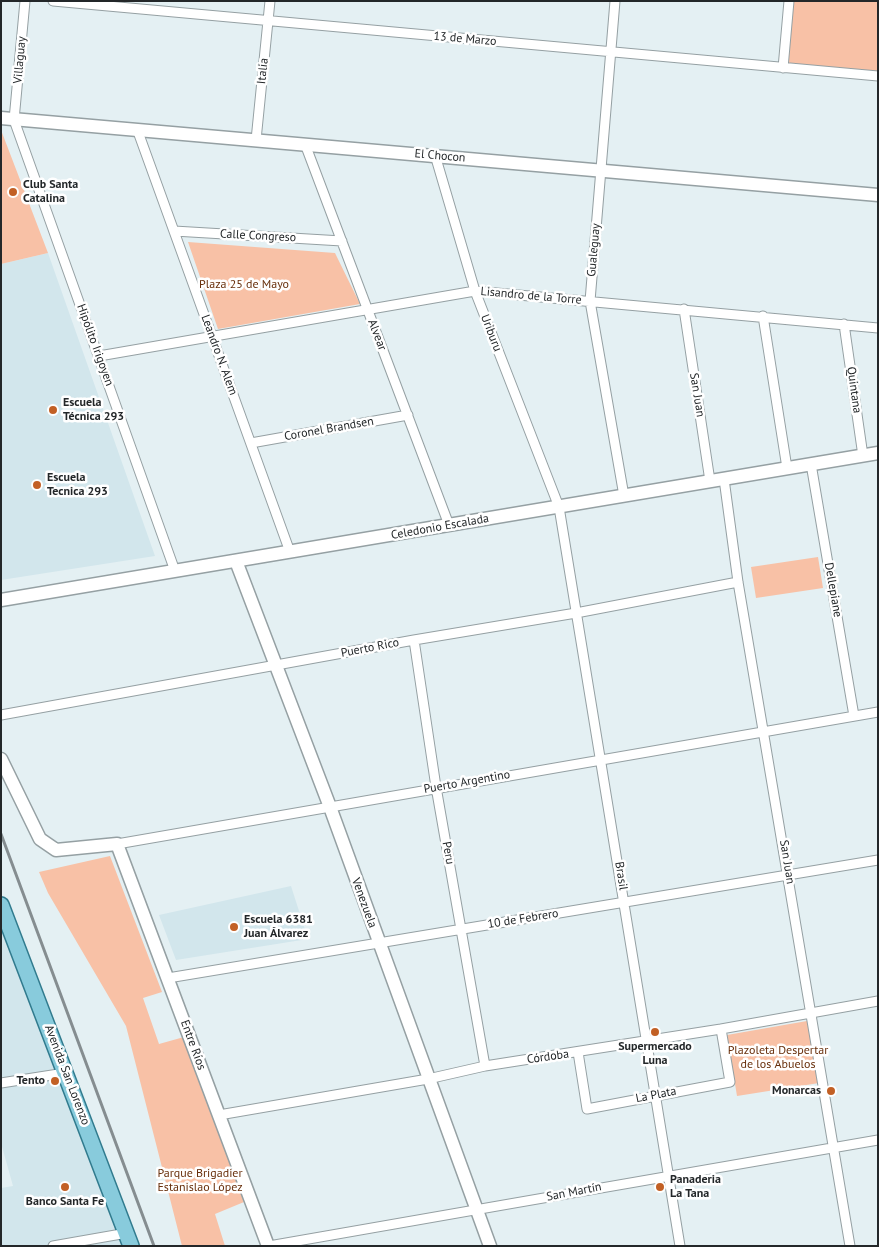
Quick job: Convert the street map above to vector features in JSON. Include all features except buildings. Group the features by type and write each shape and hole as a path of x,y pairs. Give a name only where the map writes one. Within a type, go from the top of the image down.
{"main road":[{"name":"Avenida San Lorenzo","path":"2,907 129,1240"}],"street":[{"name":"Villaguay","path":"8,119 25,1"},
{"name":"13 de Marzo","path":"53,1 878,76"},
{"name":"Italia","path":"256,140 270,1"},
{"name":"Gualeguay","path":"615,1 590,301 624,496"},
{"path":"783,68 790,1"},
{"name":"El Chocon","path":"8,119 878,195"},
{"name":"Hipólito Irigoyen","path":"8,119 99,356 175,571"},
{"name":"Leandro N. Alem","path":"138,129 290,552"},
{"name":"Alvear","path":"306,144 449,525"},
{"name":"Uriburu","path":"435,156 475,290 559,507"},
{"name":"Calle Congreso","path":"174,232 342,242"},
{"name":"Lisandro de la Torre","path":"99,356 475,290 878,328"},
{"name":"San Juan","path":"684,309 710,481"},
{"path":"762,316 787,468"},
{"name":"Quintana","path":"844,324 863,456"},
{"name":"Coronel Brandsen","path":"251,443 408,415"},
{"name":"Celedonio Escalada","path":"1,600 878,453"},
{"name":"Dellepiane","path":"811,464 854,716"},
{"name":"San Juan","path":"724,479 738,582 765,731 850,1246"},
{"name":"Brasil","path":"559,507 657,1095 667,1175 680,1246"},
{"name":"Venezuela","path":"236,561 330,807 490,1246"},
{"name":"Puerto Rico","path":"1,715 414,640 576,613 738,582"},
{"name":"Peru","path":"414,640 436,787 485,1066"},
{"name":"Puerto Argentino","path":"1,759 40,839 56,850 117,844 436,787 878,712"},
{"name":"Entre Ríos","path":"117,844 269,1246"},
{"name":"10 de Febrero","path":"168,978 378,942 625,904 878,860"},
{"name":"Córdoba","path":"219,1114 428,1079 485,1066 647,1039 721,1029 878,1001"},
{"name":"La Plata","path":"578,1052 587,1109 730,1082 721,1029"},
{"path":"1,1083 65,1073"},
{"name":"San Martín","path":"269,1246 667,1175 878,1140"},
{"path":"53,1246 129,1240"}],"shaded area":[{"name":"Escuela Técnica 293","path":"48,253 155,556 1,580 1,264"},
{"name":"Escuela 6381 Juan Álvarez","path":"291,886 308,939 176,960 159,915"},
{"path":"1,903 130,1246 1,1246 1,1188 13,1186 1,1143"}],"green space":[{"path":"794,1 878,1 878,73 787,65"},
{"name":"Club Santa Catalina","path":"1,130 48,253 1,264"},
{"name":"Plaza 25 de Mayo","path":"188,242 335,253 360,304 218,329"},
{"path":"818,557 823,588 756,598 751,567"},
{"name":"Parque Brigadier Estanislao López","path":"110,856 162,992 143,998 159,1044 184,1037 244,1202 215,1214 225,1246 182,1246 126,1026 48,893 39,872"},
{"name":"Plazoleta Despertar de los Abuelos","path":"807,1021 819,1083 737,1096 727,1035"}],"railway":[{"path":"1,834 154,1246"}],"place":[{"name":"Club Santa Catalina","path":"13,192"},
{"name":"Escuela Técnica 293","path":"53,410"},
{"name":"Escuela Tecnica 293","path":"37,485"},
{"name":"Escuela 6381 Juan Álvarez","path":"234,927"},
{"name":"Supermercado Luna","path":"655,1032"},
{"name":"Tento","path":"55,1081"},
{"name":"Monarcas","path":"831,1091"},
{"name":"Banco Santa Fe","path":"65,1187"},
{"name":"Panaderia La Tana","path":"660,1187"}]}
